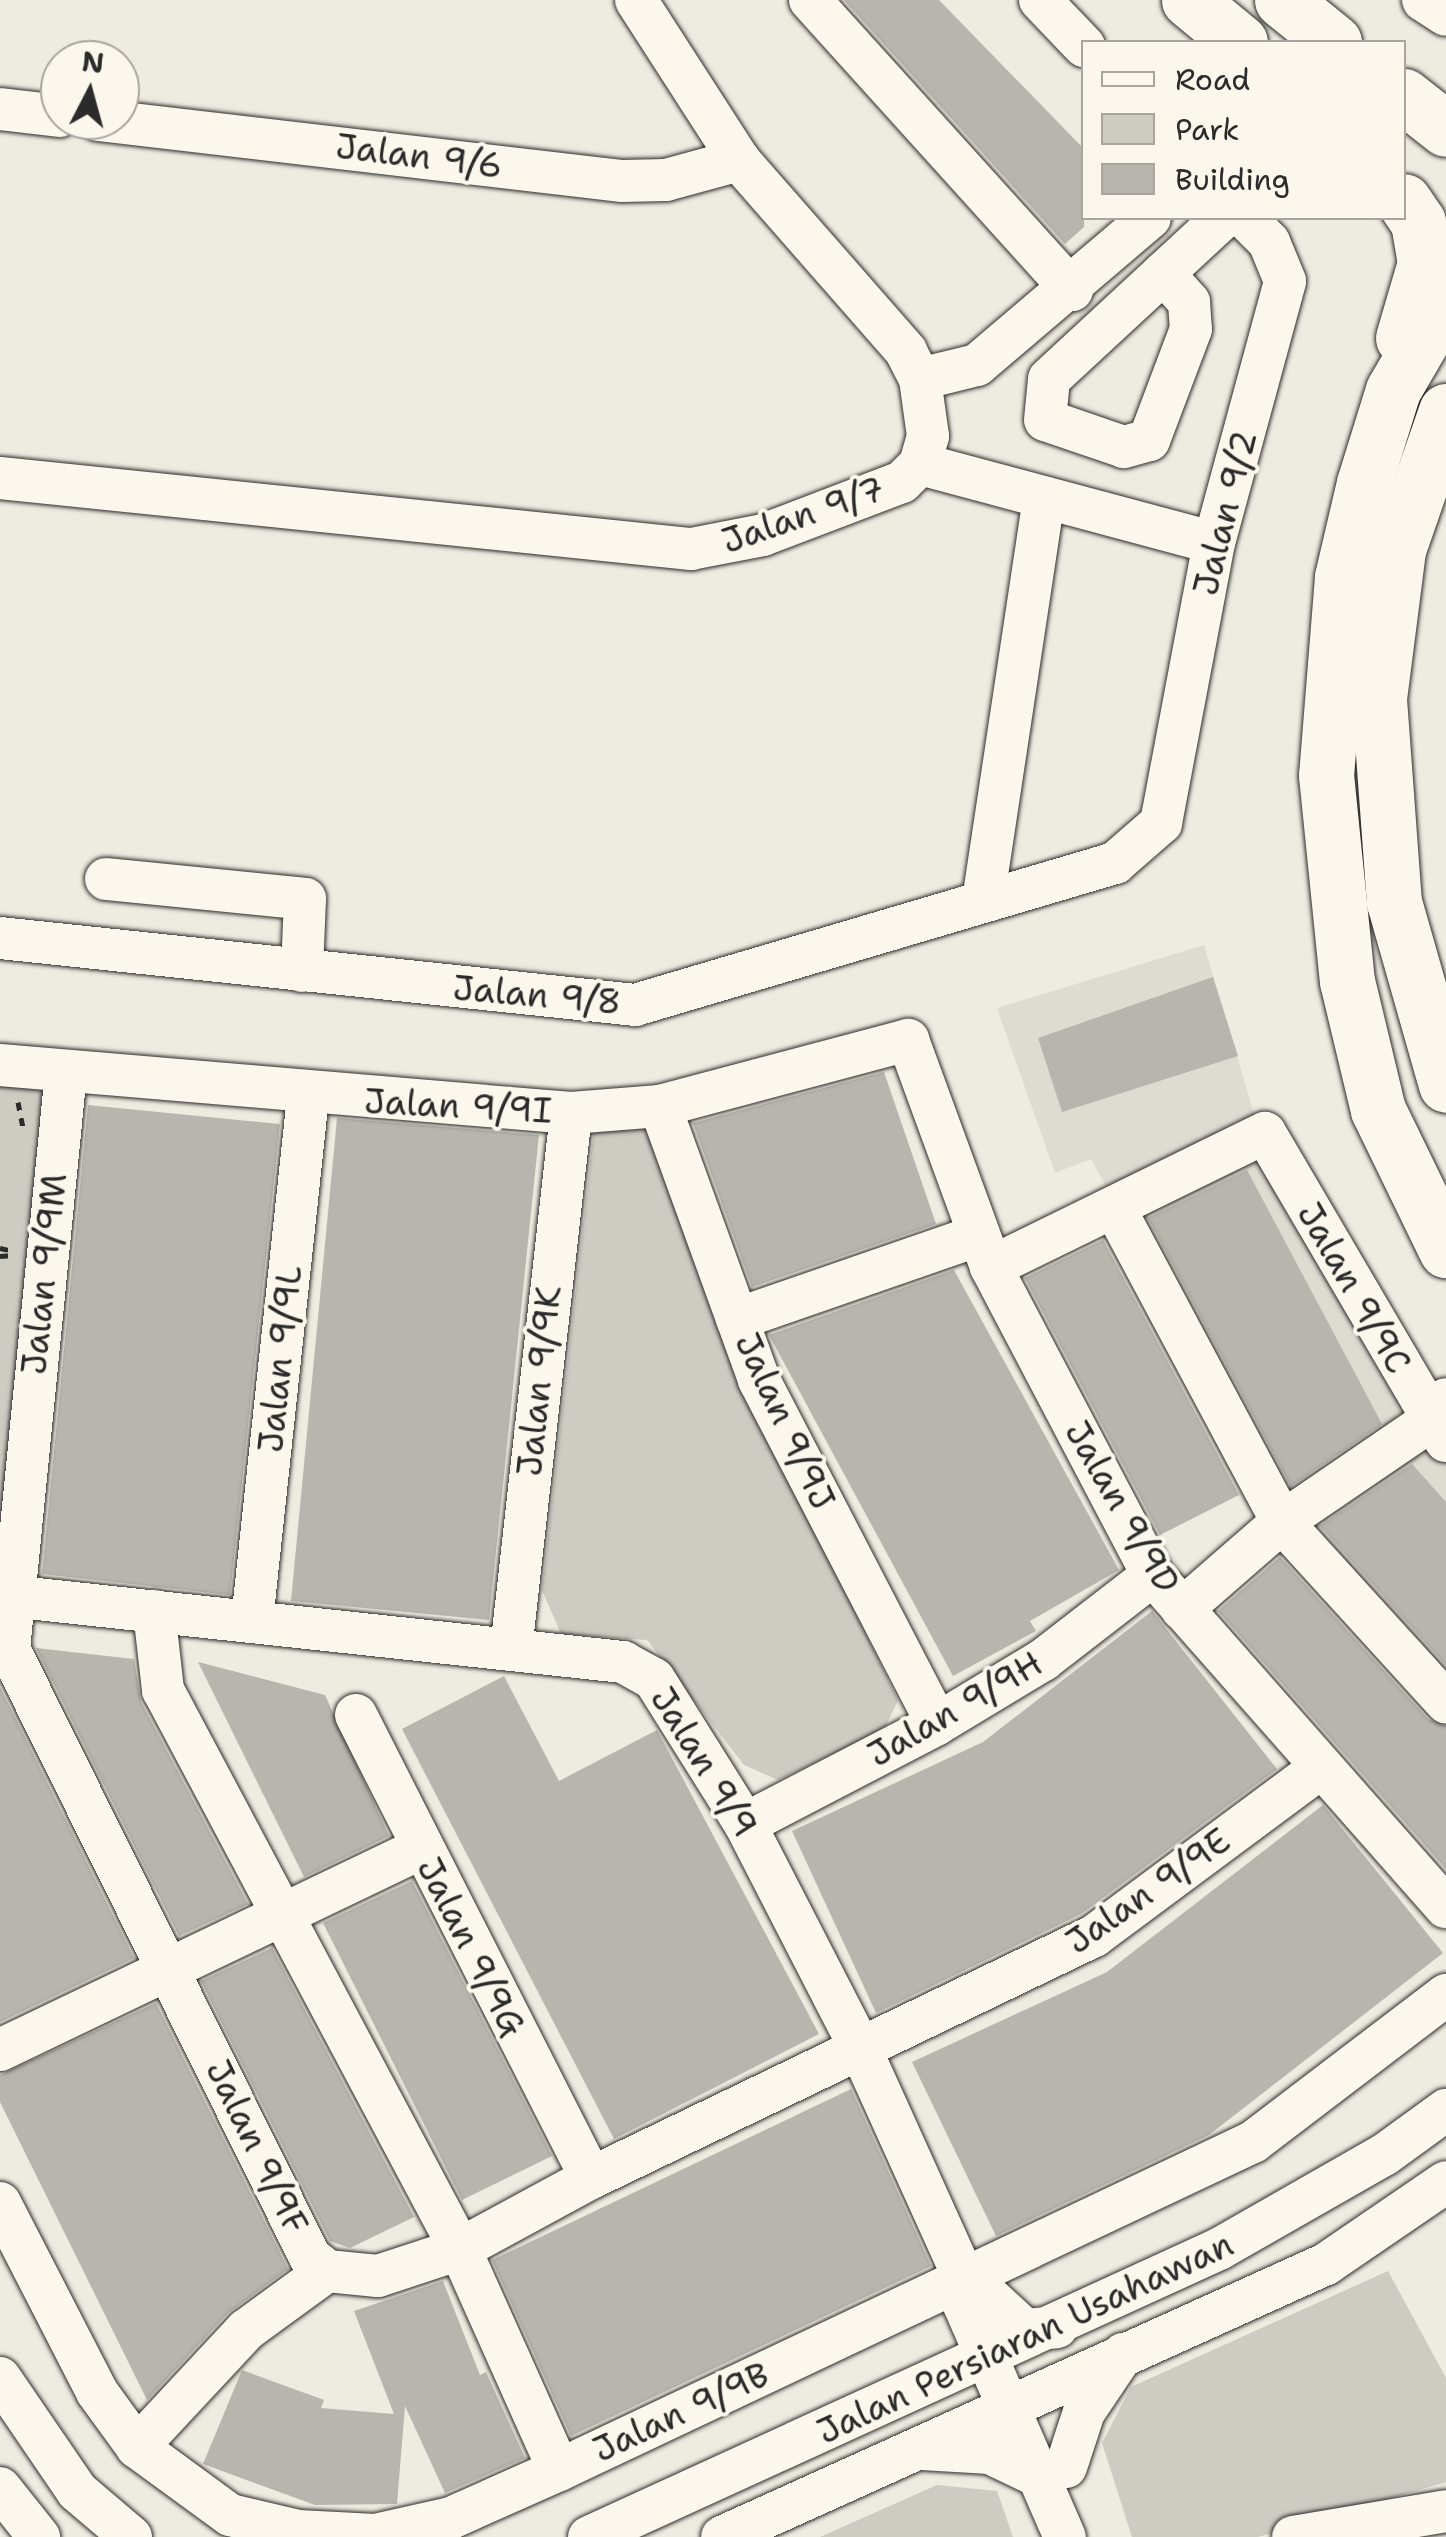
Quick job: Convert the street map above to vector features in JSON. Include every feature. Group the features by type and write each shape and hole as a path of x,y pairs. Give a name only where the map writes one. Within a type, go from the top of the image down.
{"main road":[{"path":"1189,0 1238,40"},
{"path":"1282,0 1332,40"},
{"path":"1406,75 1446,101"},
{"path":"1406,98 1446,129"},
{"path":"1406,167 1446,197"},
{"path":"1406,204 1418,222 1425,262 1342,577 1326,775 1347,981 1378,1110 1446,1250"},
{"path":"1393,390 1446,299"},
{"path":"1446,411 1398,550 1379,699 1394,902 1446,1085"}],"street":[{"name":"Jalan 9/7","path":"0,478 691,549 763,535 902,482 920,464 928,436 920,379 890,329 739,160 636,0"},
{"path":"810,0 1072,290"},
{"path":"1040,0 1081,43"},
{"path":"1423,0 1446,16"},
{"path":"0,109 40,114"},
{"name":"Jalan 9/6","path":"140,125 622,181 666,180 739,160"},
{"path":"920,379 977,365 1072,290 1148,220"},
{"path":"1164,273 1221,220"},
{"name":"Jalan 9/2","path":"1161,823 1214,544 1285,281 1269,242 1248,220"},
{"path":"920,464 1214,544"},
{"path":"983,902 1044,498"},
{"name":"Jalan 9/8","path":"0,938 635,1005 1114,863 1161,823"},
{"path":"106,879 305,899 302,971"},
{"name":"Jalan 9/9I","path":"0,1066 308,1097 570,1113 660,1106 908,1040"},
{"name":"Jalan 9/9D","path":"908,1040 984,1251 1153,1575 1319,1769 1446,1906"},
{"name":"Jalan 9/9M","path":"4,1595 66,1072"},
{"name":"Jalan 9/9L","path":"252,1621 308,1097"},
{"name":"Jalan 9/9J","path":"660,1106 759,1380 937,1724"},
{"name":"Jalan 9/9K","path":"511,1650 570,1113"},
{"name":"Jalan 9/9C","path":"1114,1207 1265,1133 1442,1419"},
{"path":"737,1319 984,1251 1114,1207 1282,1522 1446,1702"},
{"path":"1182,1609 1282,1522 1442,1419"},
{"name":"Jalan 9/9H","path":"745,1824 937,1724 1043,1660 1153,1575"},
{"name":"Jalan 9/9","path":"4,1595 622,1662 654,1679 745,1824 861,2050 960,2294 1002,2354 1053,2472"},
{"name":"Jalan 9/9F","path":"4,1595 6,1629 16,1668 171,1966 310,2257 327,2270 378,2276 460,2249 591,2178 861,2050"},
{"path":"154,1611 163,1690 287,1912 460,2249 559,2470"},
{"name":"Jalan 9/9G","path":"356,1715 420,1850 591,2178"},
{"name":"Jalan 9/9E","path":"861,2050 1094,1936 1319,1769"},
{"path":"0,2050 420,1850"},
{"name":"Jalan 9/9B","path":"0,2203 96,2392 137,2447 230,2515 336,2533 374,2535 450,2518 960,2294 1013,2255 1253,2142 1446,1996"},
{"name":"Jalan Persiaran Usahawan","path":"589,2537 939,2383 1219,2250 1384,2155 1446,2110"},
{"name":"Jalan Persiaran Usahawan","path":"722,2537 1326,2264 1446,2182"},
{"path":"137,2447 246,2330 327,2270"},
{"path":"960,2294 1025,2330 1057,2327"},
{"path":"939,2383 970,2350 960,2294"},
{"path":"1065,2537 1053,2472 1084,2412 1123,2354"},
{"path":"0,2378 77,2491 131,2537"},
{"path":"912,2449 990,2453 1053,2472 1095,2537"},
{"path":"0,2488 40,2537"},
{"path":"1294,2537 1408,2521"}],"shaded area":[{"path":"1204,945 1263,1144 1446,1457 1446,1691 1283,1512 1091,1159 1055,1173 997,1008"}],"green space":[{"path":"0,1065 66,1072 0,1595"},
{"path":"643,1124 736,1366 898,1700 884,1730 778,1780 744,1765 647,1640 561,1634 542,1590 594,1129"},
{"path":"1388,2271 1446,2378 1446,2482 1258,2537 1132,2537 1102,2443 1131,2387"},
{"path":"937,2485 997,2491 1013,2537 820,2537"}],"building":[{"path":"844,0 939,0 1081,146 1084,227 1065,244"},
{"path":"1213,977 1238,1056 1062,1112 1038,1038"},
{"path":"884,1072 936,1224 752,1287 693,1123"},
{"path":"88,1105 280,1124 230,1595 42,1574"},
{"path":"337,1118 539,1135 489,1620 291,1601"},
{"path":"1247,1170 1382,1424 1291,1486 1148,1218"},
{"path":"1103,1240 1239,1495 1160,1535 1025,1278"},
{"path":"954,1270 1119,1570 1030,1621 1036,1631 953,1676 769,1335"},
{"path":"1412,1464 1446,1502 1446,1665 1320,1526"},
{"path":"1280,1557 1428,1719 1446,1726 1446,1869 1218,1611"},
{"path":"1152,1611 1277,1769 1081,1914 876,2013 792,1831 983,1742"},
{"path":"36,1648 134,1659 141,1702 248,1904 179,1936"},
{"path":"198,1662 325,1695 389,1836 304,1877"},
{"path":"504,1676 559,1781 657,1730 819,2034 614,2139 402,1729"},
{"path":"0,1687 134,1958 0,2022"},
{"path":"1323,1805 1443,1953 1209,2135 996,2236 912,2062 1107,1972"},
{"path":"412,1881 552,2156 462,2200 323,1923"},
{"path":"272,1948 414,2217 350,2248 330,2241 201,1981"},
{"path":"156,2003 288,2269 228,2313 147,2400 0,2102 0,2075"},
{"path":"851,2089 931,2266 571,2436 492,2260"},
{"path":"443,2281 480,2375 486,2372 525,2458 445,2493 405,2406 397,2504 315,2505 203,2464 242,2370 324,2400 321,2408 394,2414 354,2311"}]}
